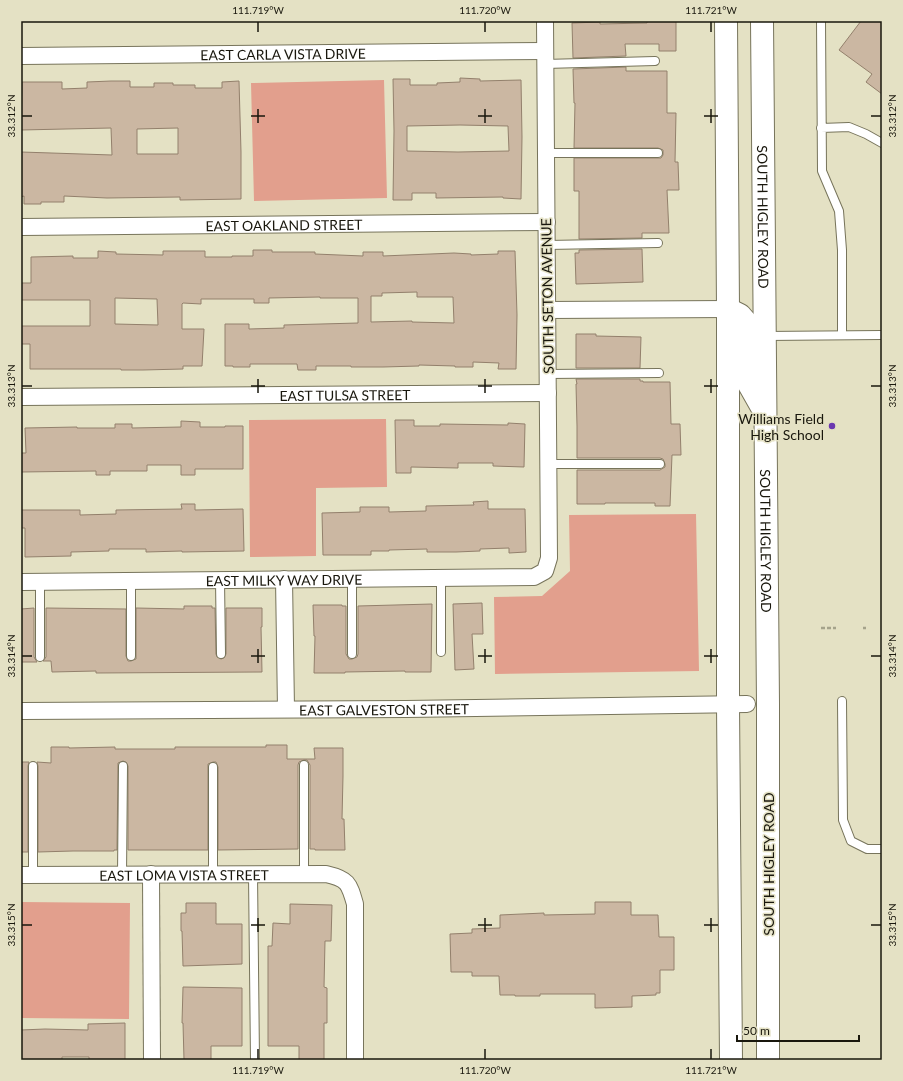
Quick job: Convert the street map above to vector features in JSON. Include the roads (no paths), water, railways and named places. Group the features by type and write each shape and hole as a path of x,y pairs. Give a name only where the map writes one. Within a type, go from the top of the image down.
{"main road":[{"path":"726,21 728,309 738,704 731,1060"},
{"name":"SOUTH HIGLEY ROAD","path":"762,21 768,704 768,1060"},
{"path":"728,309 740,315 746,322 747,381 765,414"}],"street":[{"name":"SOUTH SETON AVENUE","path":"545,21 549,464 549,558 545,571"},
{"name":"EAST CARLA VISTA DRIVE","path":"21,56 545,58"},
{"name":"EAST OAKLAND STREET","path":"21,227 547,222"},
{"path":"548,310 728,309"},
{"name":"EAST TULSA STREET","path":"21,397 548,393"},
{"name":"EAST MILKY WAY DRIVE","path":"21,582 534,577 545,571"},
{"path":"284,580 286,710"},
{"name":"EAST GALVESTON STREET","path":"21,711 406,710 738,704"},
{"path":"151,874 152,1060"},
{"name":"EAST LOMA VISTA STREET","path":"27,875 326,874 346,881 351,888 355,904 355,1060"}],"lane":[{"path":"821,21 822,171 839,210 842,250 842,335"},
{"path":"545,58 655,61"},
{"path":"821,128 849,127 882,143"},
{"path":"546,153 658,153"},
{"path":"547,244 658,243"},
{"path":"765,336 882,335"},
{"path":"548,374 659,373"},
{"path":"549,464 660,464"},
{"path":"440,578 441,652"},
{"path":"352,579 352,654"},
{"path":"220,580 221,654"},
{"path":"130,656 131,581"},
{"path":"40,582 40,657"},
{"path":"842,701 843,820 851,841 867,849 882,848"},
{"path":"304,765 304,874"},
{"path":"27,875 33,766"},
{"path":"122,874 123,766"},
{"path":"213,767 213,874"},
{"path":"254,874 255,1060"}],"place":[{"name":"Williams Field High School","path":"832,426"}]}
